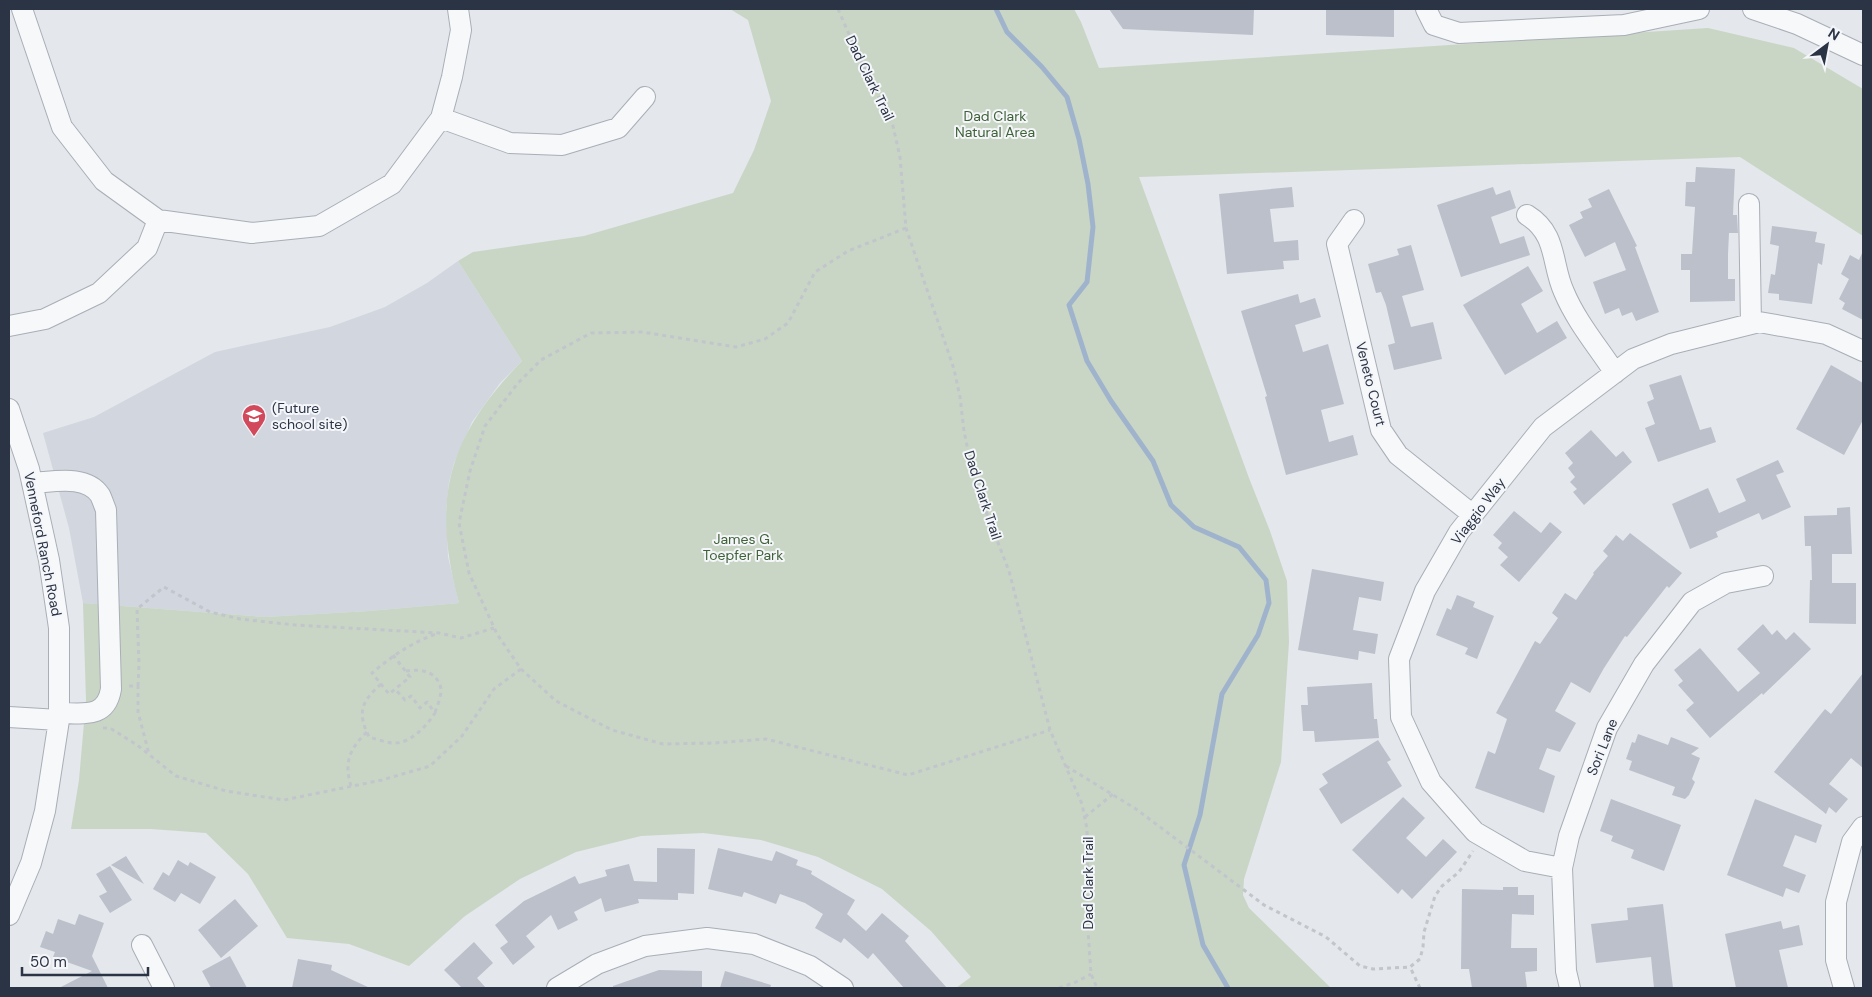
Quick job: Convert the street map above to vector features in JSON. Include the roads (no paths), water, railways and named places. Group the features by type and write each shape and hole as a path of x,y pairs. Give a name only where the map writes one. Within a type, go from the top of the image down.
{"street":[{"path":"22,9 62,128 104,181 158,220 252,233 319,226 392,184 441,118 452,77 461,30 458,9"},
{"path":"1426,9 1434,24 1459,33 1624,25 1699,9"},
{"path":"1753,9 1797,24 1863,55"},
{"path":"441,118 510,143 562,145 618,128 645,97"},
{"path":"1749,204 1751,324"},
{"path":"1527,216 1537,221 1546,234 1554,252 1563,291 1574,311 1615,372"},
{"path":"9,326 46,319 99,293 147,248 158,220"},
{"name":"Veneto Court","path":"1354,220 1337,244 1382,430 1398,454 1473,515"},
{"name":"Viaggio Way","path":"1562,868 1525,861 1475,832 1431,782 1401,717 1399,659 1425,591 1460,532 1543,427 1633,359 1671,344 1759,322 1826,334 1863,351"},
{"name":"Venneford Ranch Road","path":"9,409 29,469 49,560 59,628 59,717 45,811 31,863 9,915"},
{"path":"9,717 59,717 91,713 102,708 109,699 111,689 106,510 99,494 82,483 70,481 32,483"},
{"name":"Sori Lane","path":"1570,988 1566,971 1562,868 1569,836 1608,728 1644,664 1692,602 1726,582 1763,576"},
{"path":"1844,988 1836,960 1836,902 1852,842 1863,827"},
{"path":"557,988 597,964 645,946 706,938 754,944 810,966 843,988"},
{"path":"142,945 164,988"}],"waterway":[{"path":"996,9 1007,32 1042,67 1067,97 1079,139 1088,184 1093,227 1087,282 1069,305 1087,361 1111,401 1153,461 1171,505 1194,527 1239,547 1266,580 1269,603 1258,635 1222,694 1200,815 1184,865 1203,945 1228,988"}],"place":[{"name":"(Future school site)","path":"254,437"}],"park label":[{"name":"Dad Clark Natural Area","path":"995,124"},
{"name":"James G. Toepfer Park","path":"743,548"}]}
